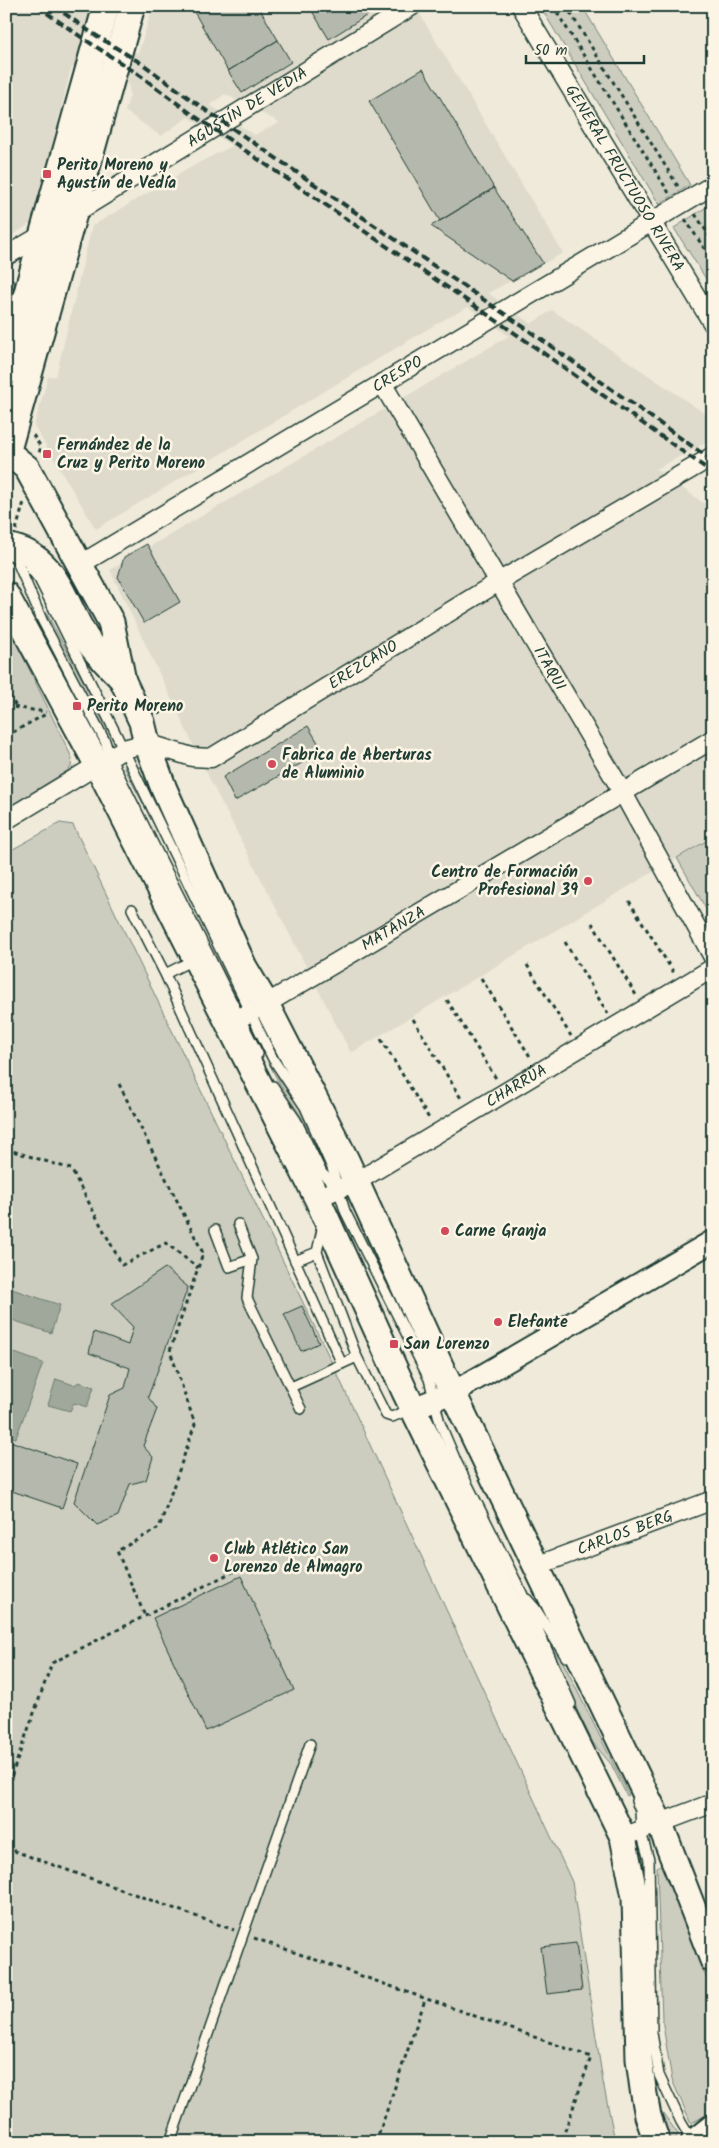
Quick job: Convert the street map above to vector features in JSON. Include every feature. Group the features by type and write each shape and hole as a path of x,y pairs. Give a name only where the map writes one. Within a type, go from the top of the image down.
{"main road":[{"path":"6,372 106,6"},
{"path":"119,753 142,722 123,681 111,622 27,468 7,453 132,6"},
{"path":"8,542 37,558 50,570 87,640 123,681"},
{"path":"6,595 119,753 196,959 246,1014 433,1400 635,1826 713,1960"},
{"path":"119,753 164,789 244,967 246,1014 433,1400 536,1566 635,1826 635,1898 642,2089 648,2116 657,2142"},
{"path":"694,2142 713,2127"}],"street":[{"name":"AGUSTÍN DE VEDIA","path":"6,256 42,236 74,214 412,6"},
{"name":"GENERAL FRUCTUOSO RIVERA","path":"521,6 713,324"},
{"name":"CRESPO","path":"81,564 650,221 713,185"},
{"name":"ITAQUI","path":"382,383 500,581 623,794 713,957"},
{"name":"EREZCANO","path":"119,753 211,758 500,581 713,456"},
{"name":"MATANZA","path":"246,1014 623,794 713,739"},
{"path":"6,820 119,753"},
{"name":"CHARRÚA","path":"335,1197 438,1132 713,968"},
{"path":"433,1400 713,1242"},
{"name":"CARLOS BERG","path":"536,1566 713,1500"},
{"path":"635,1826 713,1803"}],"lane":[{"path":"8,542 42,620 105,740 119,753"},
{"path":"8,542 39,579 119,753 246,1014 304,1107 332,1168 335,1197 320,1232 317,1252 357,1357 386,1416 392,1417 433,1400 440,1423 457,1463 522,1593 574,1709"},
{"path":"132,909 165,974 342,1364"},
{"path":"165,974 196,959"},
{"path":"246,1014 262,1062"},
{"path":"246,1014 269,1029 288,1080"},
{"path":"270,1080 296,1120 335,1197"},
{"path":"238,1224 252,1259 247,1298 302,1409"},
{"path":"215,1230 229,1267 252,1259"},
{"path":"295,1261 317,1252"},
{"path":"291,1387 357,1357"},
{"path":"522,1593 535,1608 570,1664"},
{"path":"170,2142 310,1744"},
{"path":"606,1780 635,1826 649,1860 652,2033 659,2075 681,2122 694,2142"},
{"path":"633,1794 640,1810 635,1826 633,1794"}],"path":[{"path":"553,6 682,203 713,241"},
{"path":"566,6 682,203 713,262"},
{"path":"6,688 16,708"},
{"path":"6,706 49,713 6,736"},
{"path":"629,901 683,986"},
{"path":"592,923 645,1009"},
{"path":"565,942 616,1026"},
{"path":"527,964 579,1048"},
{"path":"481,978 540,1072"},
{"path":"447,1000 504,1093"},
{"path":"413,1019 471,1113"},
{"path":"381,1039 438,1132"},
{"path":"119,1084 203,1253 170,1351 195,1424 159,1528 117,1551 144,1616"},
{"path":"6,1149 71,1169 122,1265 166,1243 198,1268"},
{"path":"6,1791 52,1663 240,1568"},
{"path":"6,1848 425,2000 591,2057 561,2142"},
{"path":"376,2142 425,2000"}],"shaded area":[{"path":"6,6 93,6 94,24 138,54 153,6 415,6 563,253 488,293 531,324 552,310 713,419 713,439 656,469 713,510 713,836 351,1053 212,784 110,570 509,336 468,307 436,324 96,529 34,426 48,377 56,376 92,226 200,162 232,146 188,117 161,136 125,111 130,95 127,75 85,45 70,72 33,222 6,239","holes":["225,94 279,122 254,135 210,105"]},
{"path":"540,6 582,6 690,185 659,204"},
{"path":"708,206 713,214 713,290 674,228"},
{"path":"46,612 109,729 104,731 52,632"},
{"path":"6,621 72,758 71,767 67,771 6,809"},
{"path":"130,765 195,904 124,767"},
{"name":"Club Atlético San Lorenzo de Almagro","path":"60,823 73,825 334,1367 572,1882 603,2082 614,2136 617,2142 6,2142 6,853"},
{"path":"713,837 713,921 677,858"},
{"path":"262,1043 280,1081 303,1113 324,1157 321,1157 302,1118 279,1083 259,1044"},
{"path":"6,1287 60,1305 51,1333 6,1318"},
{"path":"6,1350 43,1363 16,1438 6,1435"},
{"path":"56,1379 74,1385 79,1382 94,1387 87,1407 74,1403 70,1411 48,1405"},
{"path":"532,1609 559,1654 629,1795 627,1796 611,1764 593,1743 529,1610"},
{"path":"662,1864 713,1995 713,2112 691,2123 672,2080 662,2019 657,1867"},
{"path":"660,2109 678,2134 674,2142 668,2142"}],"building":[{"path":"200,6 258,6 278,40 228,71 193,10"},
{"path":"309,6 364,6 369,14 329,39"},
{"path":"278,40 291,62 242,93 228,71"},
{"path":"423,69 494,188 440,221 369,101"},
{"path":"494,188 543,263 512,281 431,226"},
{"path":"10,277 15,282 6,315 6,279"},
{"path":"147,544 180,602 144,623 118,577 124,557"},
{"name":"Fabrica de Aberturas de Aluminio","path":"308,726 323,751 235,801 223,777"},
{"path":"165,1268 188,1287 148,1397 157,1409 143,1446 153,1457 146,1480 130,1484 118,1516 97,1525 74,1502 110,1395 125,1388 130,1368 89,1353 94,1332 128,1345 133,1327 111,1304"},
{"path":"302,1306 319,1343 301,1351 284,1314"},
{"path":"7,1440 77,1464 62,1508 6,1489"},
{"path":"241,1576 294,1690 206,1731 153,1618"},
{"path":"576,1943 582,1990 547,1994 541,1947"}],"railway":[{"path":"37,6 138,74 193,115 522,338 713,473"},
{"path":"54,6 89,31 144,65 204,109 528,330 713,461"}],"place":[{"name":"Perito Moreno y Agustín de Vedía","path":"47,174"},
{"name":"Fernández de la Cruz y Perito Moreno","path":"47,454"},
{"name":"Perito Moreno","path":"77,706"},
{"name":"Fabrica de Aberturas de Aluminio","path":"272,764"},
{"name":"Centro de Formación Profesional 39","path":"588,881"},
{"name":"Carne Granja","path":"445,1231"},
{"name":"Elefante","path":"498,1322"},
{"name":"San Lorenzo","path":"394,1344"},
{"name":"Club Atlético San Lorenzo de Almagro","path":"214,1558"}]}
